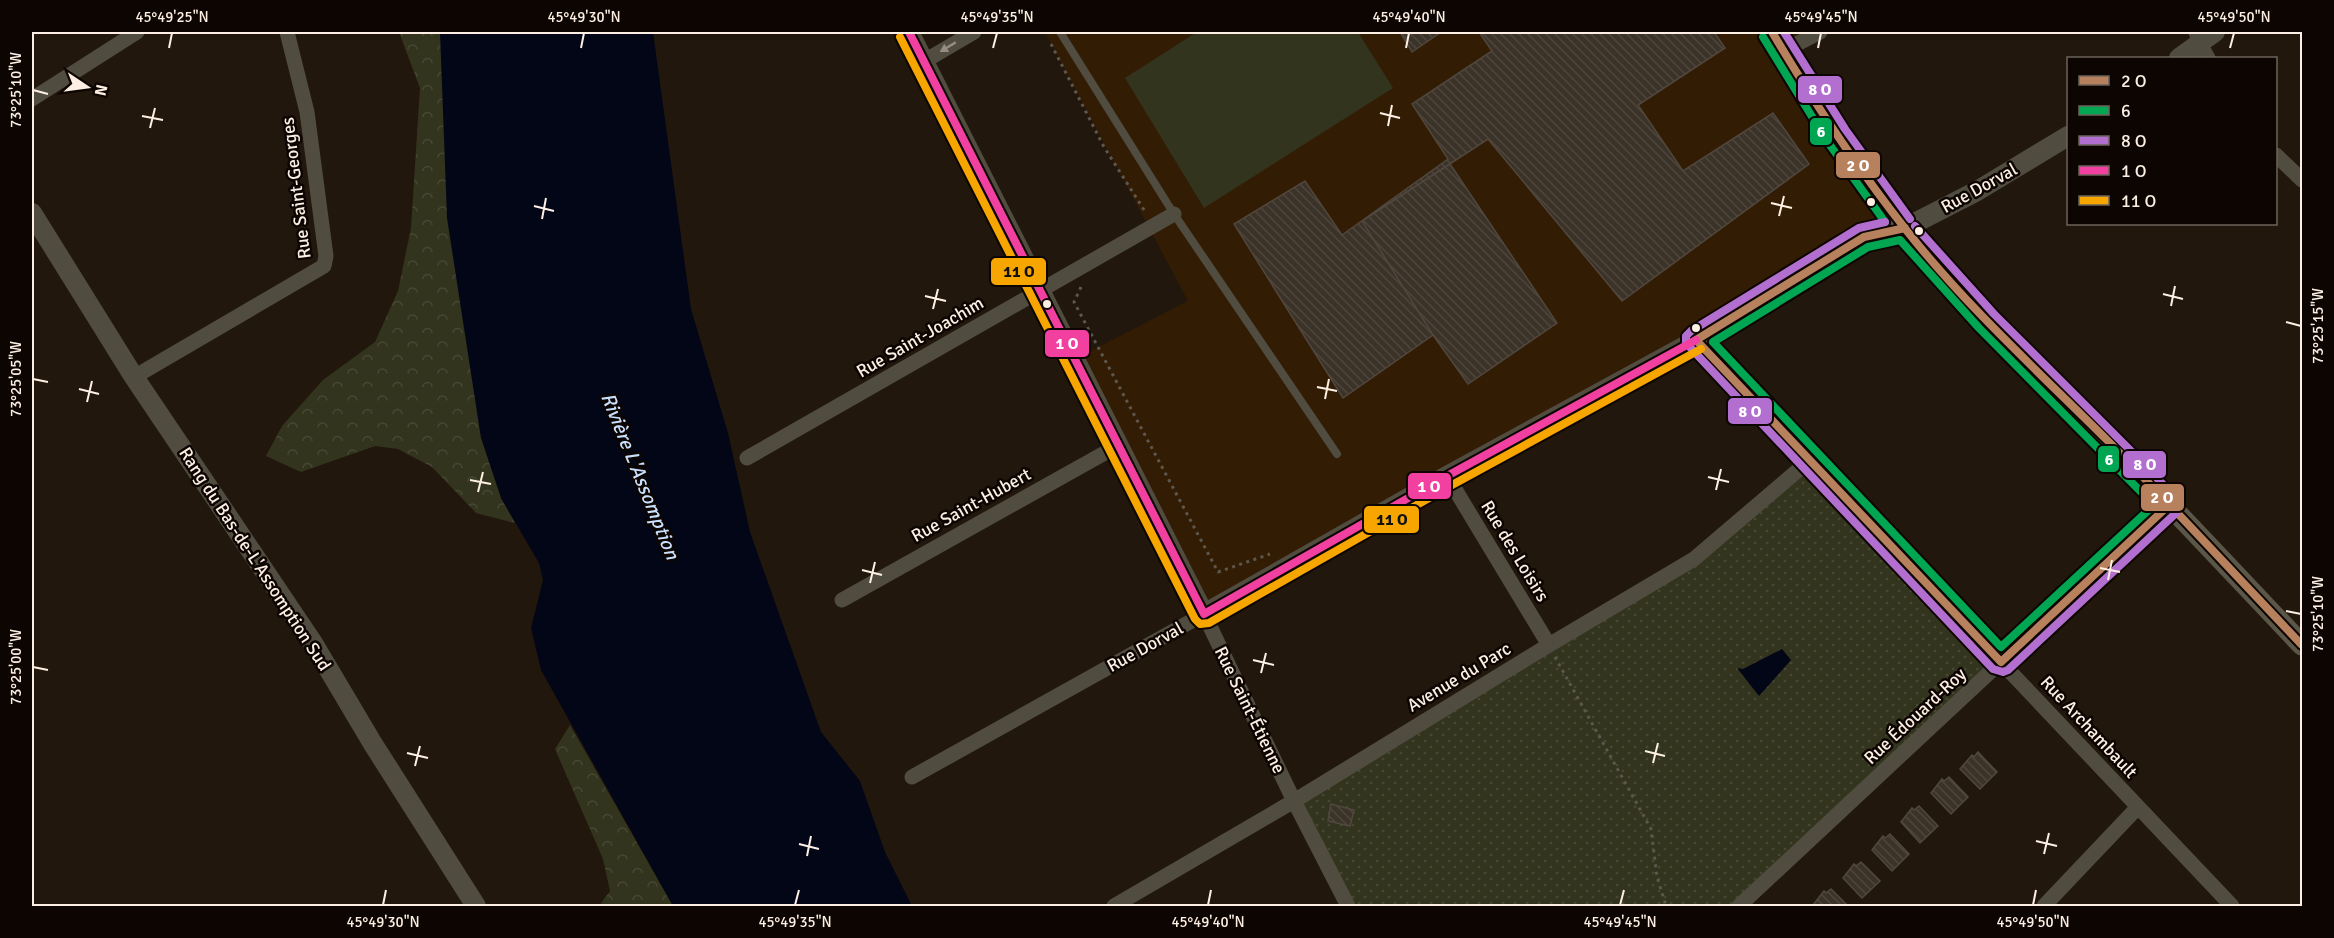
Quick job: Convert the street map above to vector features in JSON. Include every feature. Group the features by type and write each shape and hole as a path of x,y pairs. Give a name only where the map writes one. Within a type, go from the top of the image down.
{"main road":[{"path":"1772,32 1832,129 1905,228 1959,293 2169,505 2302,645"}],"street":[{"path":"32,99 137,32"},
{"name":"Rue Saint-Georges","path":"134,377 324,266 326,256 307,112 287,32"},
{"name":"Rue Saint-Étienne","path":"909,32 1204,614 1294,801 1348,906"},
{"path":"923,62 974,32"},
{"path":"1783,51 1820,32"},
{"path":"2181,57 2201,45 2215,32"},
{"name":"Rue Dorval","path":"912,777 1447,476 1696,340 1864,237 1905,228 1977,191 2067,137"},
{"path":"2277,156 2302,180"},
{"name":"Rang du Bas-de-L'Assomption Sud","path":"32,213 134,377 313,643 373,744 476,906"},
{"name":"Rue Saint-Joachim","path":"747,458 1174,214"},
{"name":"Rue Archambault","path":"1696,340 2232,906"},
{"name":"Rue Saint-Hubert","path":"842,600 1119,445"},
{"name":"Avenue du Parc","path":"1114,906 1294,801 1549,645 1695,559 1810,460"},
{"name":"Rue des Loisirs","path":"1447,476 1549,645"},
{"name":"Rue Édouard-Roy","path":"1739,906 2169,505"},
{"path":"2044,906 2138,807"}],"lane":[{"path":"1060,32 1174,214 1337,454"}],"path":[{"path":"1050,42 1104,147 1154,225"},
{"path":"1094,259 1074,302 1218,572 1275,552 1290,566"},
{"path":"1549,645 1650,829 1657,877 1666,906"}],"shaded area":[{"path":"1045,32 1820,32 1784,51 1905,228 1864,237 1204,614 1075,359 1188,301"}],"green space":[{"path":"399,32 440,32 501,498 515,523 476,513 432,467 398,449 375,446 301,472 266,456 282,426 323,380 375,342 398,291 411,228 420,88"},
{"path":"1197,32 1358,32 1393,88 1204,208 1125,78"},
{"path":"1810,460 2001,662 1739,906 1348,906 1294,801 1694,559"},
{"path":"570,725 673,906 599,906 610,891 603,859 555,749"}],"water":[{"name":"Rivière L'Assomption","path":"440,32 653,32 691,309 728,433 750,532 821,732 860,781 885,852 912,906 673,906 541,670 531,628 543,580 539,563 501,498 481,438 447,218"},
{"path":"1782,649 1791,660 1759,696 1737,668 1743,669"}],"building":[{"path":"1400,32 1441,32 1412,52"},
{"path":"1479,32 1714,32 1725,48 1638,105 1683,171 1773,113 1809,164 1622,301 1488,139 1362,221 1433,335 1343,398 1234,224 1305,181 1342,235 1448,159 1412,104 1492,51"},
{"path":"1450,164 1557,323 1468,384 1433,335 1362,221"},
{"path":"1978,752 1997,772 1980,789 1960,769 1972,755 1974,757"},
{"path":"1949,777 1968,797 1951,814 1931,793 1942,779 1944,781"},
{"path":"1331,804 1354,810 1350,826 1328,821"},
{"path":"1919,806 1938,826 1920,843 1901,822 1912,808 1914,810"},
{"path":"1890,834 1909,854 1892,871 1872,850 1883,836 1885,838"},
{"path":"1861,862 1880,881 1862,898 1843,878 1854,864 1856,866"},
{"path":"1831,889 1848,906 1813,905 1824,891 1826,893"}],"transit line":[{"path":"909,32 1204,614 1447,476 1696,340"},
{"path":"1772,32 1853,159 1930,259 2004,339 2133,466 2302,645"},
{"path":"1784,32 1845,129 1910,219"},
{"path":"900,37 1195,619 1200,624 1209,623 1452,485 1701,349"},
{"name":"6","path":"1763,37 1827,141 1885,222"},
{"path":"1885,222 1859,228 1691,331 1686,336 1686,343 1993,669 2003,672 2008,670 2176,513 2179,503 2151,471 1994,314 1915,226"},
{"path":"1905,228 1864,237 1696,340 2001,662 2169,505"},
{"name":"6","path":"1900,240 1979,328 2154,505 2001,647 1713,342 1868,247 1900,240"}]}
